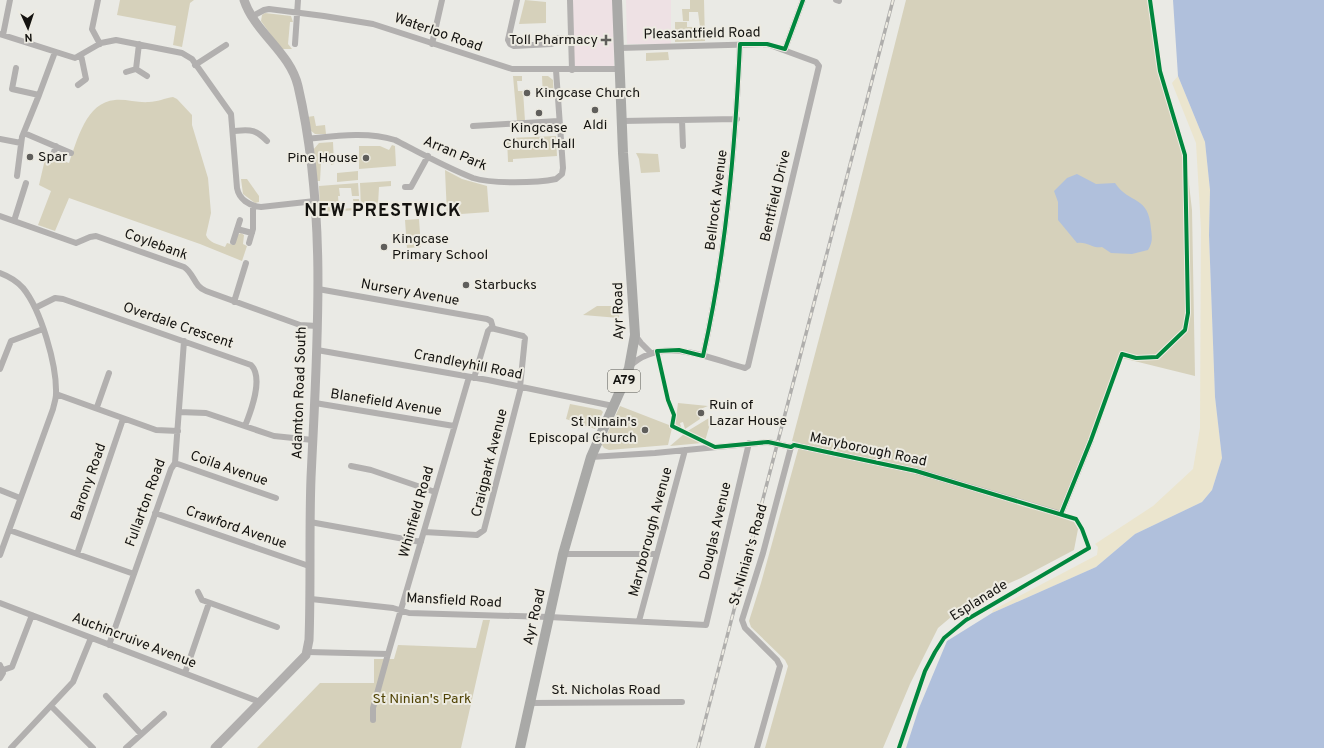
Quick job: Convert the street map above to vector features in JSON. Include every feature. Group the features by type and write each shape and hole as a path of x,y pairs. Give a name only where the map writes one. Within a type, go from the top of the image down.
{"main road":[{"name":"Ayr Road","path":"520,748 563,554 591,457 628,368 635,335 619,69 617,0"}],"street":[{"path":"10,0 1,34 55,52 75,58 108,40 116,40 182,53 192,59 231,114 237,192 243,200 253,206 260,207 315,201"},
{"path":"98,0 92,29 100,44"},
{"name":"Adamton Road South","path":"244,0 251,17 284,57 292,71 297,85 307,140 318,230 318,326 310,522 308,652"},
{"path":"295,44 298,0"},
{"path":"432,44 442,0"},
{"path":"517,0 508,40 510,44 514,46 552,44 558,38 570,38"},
{"path":"570,0 572,70"},
{"path":"785,49 803,0"},
{"name":"Waterloo Road","path":"251,17 264,10 297,12 373,24 512,69 619,69"},
{"path":"136,69 139,44"},
{"name":"Bellrock Avenue","path":"704,356 728,217 737,119 740,44"},
{"name":"Pleasantfield Road","path":"619,48 767,44 785,49"},
{"path":"195,65 226,45"},
{"name":"Bentfield Drive","path":"704,356 745,368 748,366 818,66 816,62 785,49"},
{"path":"17,176 21,143 24,133 55,52"},
{"path":"78,85 86,79 81,56"},
{"path":"16,68 12,89 39,95"},
{"path":"126,72 136,69 147,76"},
{"name":"Arran Park","path":"307,140 367,135 383,136 395,140 482,180 498,182 556,179 562,174 563,168 558,121 556,70"},
{"path":"622,121 737,119"},
{"path":"682,120 683,146"},
{"path":"472,126 558,121"},
{"path":"233,131 253,130 260,133 267,141"},
{"path":"24,133 70,152"},
{"path":"0,139 21,143"},
{"path":"53,155 56,146"},
{"path":"405,187 411,187 428,156"},
{"path":"14,221 26,183"},
{"path":"249,244 252,233 253,206"},
{"name":"Coylebank","path":"0,216 76,243 96,236 184,267 191,272 197,285 202,290 300,325 318,326"},
{"path":"233,242 240,220"},
{"path":"237,229 252,233"},
{"path":"234,302 246,263"},
{"path":"0,273 10,277 22,287 35,308 49,347 56,394 53,409 0,555"},
{"name":"Nursery Avenue","path":"318,289 487,319 491,321 493,328"},
{"name":"Overdale Crescent","path":"35,308 55,298 63,298 251,365 255,368 255,400 245,426"},
{"path":"0,369 11,341 43,328"},
{"name":"Whinfield Road","path":"373,720 373,708 454,426 488,331 490,328 493,328"},
{"name":"Craigpark Avenue","path":"424,532 476,535 484,530 520,387 524,338 519,334 493,328"},
{"path":"635,335 651,353"},
{"name":"Fullarton Road","path":"109,645 175,463 184,341"},
{"name":"Crandleyhill Road","path":"317,350 520,387 613,406"},
{"path":"628,368 638,359 651,353 673,350 704,356"},
{"path":"97,407 109,373"},
{"path":"56,394 97,407 123,419 156,430 178,431"},
{"name":"Blanefield Avenue","path":"315,403 454,426"},
{"path":"179,412 206,413 274,436 313,440"},
{"name":"Barony Road","path":"77,554 123,419"},
{"name":"Maryborough Road","path":"591,457 685,450 749,443 768,442 791,447 794,445 916,471 1061,514 1091,440"},
{"name":"Douglas Avenue","path":"706,626 749,443"},
{"name":"St. Ninian's Road","path":"757,748 780,666 777,660 745,628 742,620 763,553 791,447"},
{"name":"Maryborough Avenue","path":"639,621 685,450"},
{"name":"Coila Avenue","path":"175,463 276,498"},
{"path":"351,466 436,492"},
{"path":"357,475 359,468"},
{"path":"0,490 20,498"},
{"name":"Crawford Avenue","path":"156,513 309,566"},
{"path":"310,522 421,542"},
{"path":"9,530 134,574"},
{"path":"563,554 657,554"},
{"path":"198,592 202,600 277,627"},
{"name":"Mansfield Road","path":"310,599 401,610 409,613 549,617 706,626"},
{"name":"Auchincruive Avenue","path":"0,603 260,702"},
{"path":"185,673 209,603"},
{"path":"0,678 2,668 12,667 32,615"},
{"path":"11,748 73,682 91,638"},
{"path":"215,748 308,652 388,654"},
{"path":"106,696 142,734"},
{"name":"St. Nicholas Road","path":"530,703 682,702"},
{"path":"51,706 93,748"},
{"path":"126,748 164,714"}],"shaded area":[{"path":"569,0 613,0 614,67 573,67"},
{"path":"626,0 671,0 671,44 627,44"}],"green space":[{"path":"120,0 194,0 190,3 182,47 173,45 176,26 117,15"},
{"path":"525,0 546,2 546,23 519,24"},
{"path":"690,0 704,0 705,41 675,42 675,22 687,22 687,27 700,27 698,12 689,12 689,21 683,21 682,9 690,9"},
{"path":"906,0 1147,0 1158,64 1171,115 1174,115 1185,150 1192,210 1195,376 1122,358 1097,433 1092,432 1059,517 1074,522 1078,529 1074,550 1021,578 970,601 938,628 910,684 883,748 765,748 788,666 785,660 751,627 749,621 800,443 792,441 853,210"},
{"path":"265,13 291,16 293,22 290,22 288,44 292,49 281,49 261,21 262,15"},
{"path":"668,52 669,60 646,61 646,53"},
{"path":"513,76 522,76 522,81 517,81 518,91 523,91 525,121 517,121"},
{"path":"542,76 548,76 553,80 554,98 543,98"},
{"path":"173,97 177,99 192,115 192,125 208,178 211,213 206,235 207,238 211,242 225,247 227,243 234,245 237,235 241,233 244,235 243,244 247,246 242,261 200,244 69,198 55,231 38,225 51,191 39,185 46,155 69,163 84,124 90,115 105,102 119,100 152,102"},
{"path":"314,116 316,126 325,125 326,134 315,134 310,130 307,117"},
{"path":"556,136 557,156 513,159 513,162 508,162 507,138"},
{"path":"333,142 334,164 331,165 331,162 321,163 320,181 317,181 313,150 319,143"},
{"path":"392,145 395,146 396,166 359,169 359,146 380,146 389,150"},
{"path":"636,153 658,154 660,172 641,173 639,159"},
{"path":"445,170 462,179 487,186 489,212 447,215"},
{"path":"358,171 358,180 337,182 337,173"},
{"path":"241,179 247,179 259,196 259,202 255,203 243,194"},
{"path":"391,181 391,186 379,187 378,205 384,205 384,208 361,209 360,183"},
{"path":"358,183 359,196 352,196 351,188 339,188 340,196 338,196 339,209 354,208 353,199 359,199 360,210 320,212 319,186"},
{"path":"419,219 421,247 407,248 405,220"},
{"path":"597,306 620,306 619,318 583,315"},
{"path":"678,403 708,406 698,410 700,419 685,429 683,422 680,423 682,430 675,426"},
{"path":"570,404 601,410 603,412 595,429 566,419"},
{"path":"620,406 669,425 669,427 672,428 668,445 609,450 604,448 602,445"},
{"path":"709,418 710,424 705,441 686,432"},
{"path":"684,434 702,443 670,446"},
{"name":"St Ninian's Park","path":"483,620 490,620 461,748 257,748 320,683 374,683 374,659 394,659 398,645 476,648"}],"sand":[{"path":"1178,76 1205,142 1210,190 1209,235 1215,397 1222,458 1212,490 1202,502 1135,534 1096,567 992,613 993,610 1097,555 1098,547 1095,544 1153,506 1193,469 1200,428 1201,229 1196,143 1172,83"}],"water":[{"path":"1173,0 1324,0 1324,748 906,748 919,708 947,641 992,613 1096,567 1135,534 1202,502 1212,490 1222,458 1215,397 1209,235 1210,190 1205,142 1178,76"},
{"path":"1077,174 1096,184 1115,183 1127,195 1143,205 1149,218 1152,237 1148,250 1132,254 1111,253 1102,247 1077,243 1058,220 1058,202 1054,191 1067,178"}],"railway":[{"path":"698,748 893,0"}],"cycle path":[{"name":"Esplanade","path":"803,0 785,49 767,44 740,44 728,201 718,279 703,356 679,350 657,351 668,400 674,415 672,426 715,447 768,442 791,447 794,445 916,471 1076,519 1082,529 1089,548 966,620 944,638 925,671 899,748"},
{"path":"1061,514 1091,440 1122,354 1136,358 1157,357 1185,330 1188,313 1185,155 1160,71 1150,0"}],"place":[{"name":"Toll Pharmacy","path":"606,40"},
{"name":"Kingcase Church","path":"527,93"},
{"name":"Aldi","path":"595,110"},
{"name":"Kingcase Church Hall","path":"539,113"},
{"name":"Spar","path":"30,157"},
{"name":"Pine House","path":"366,158"},
{"name":"Kingcase Primary School","path":"384,247"},
{"name":"Starbucks","path":"466,285"},
{"name":"Ruin of Lazar House","path":"701,413"},
{"name":"St Ninain's Episcopal Church","path":"645,430"}],"district":[{"name":"NEW PRESTWICK","path":"383,211"}]}
